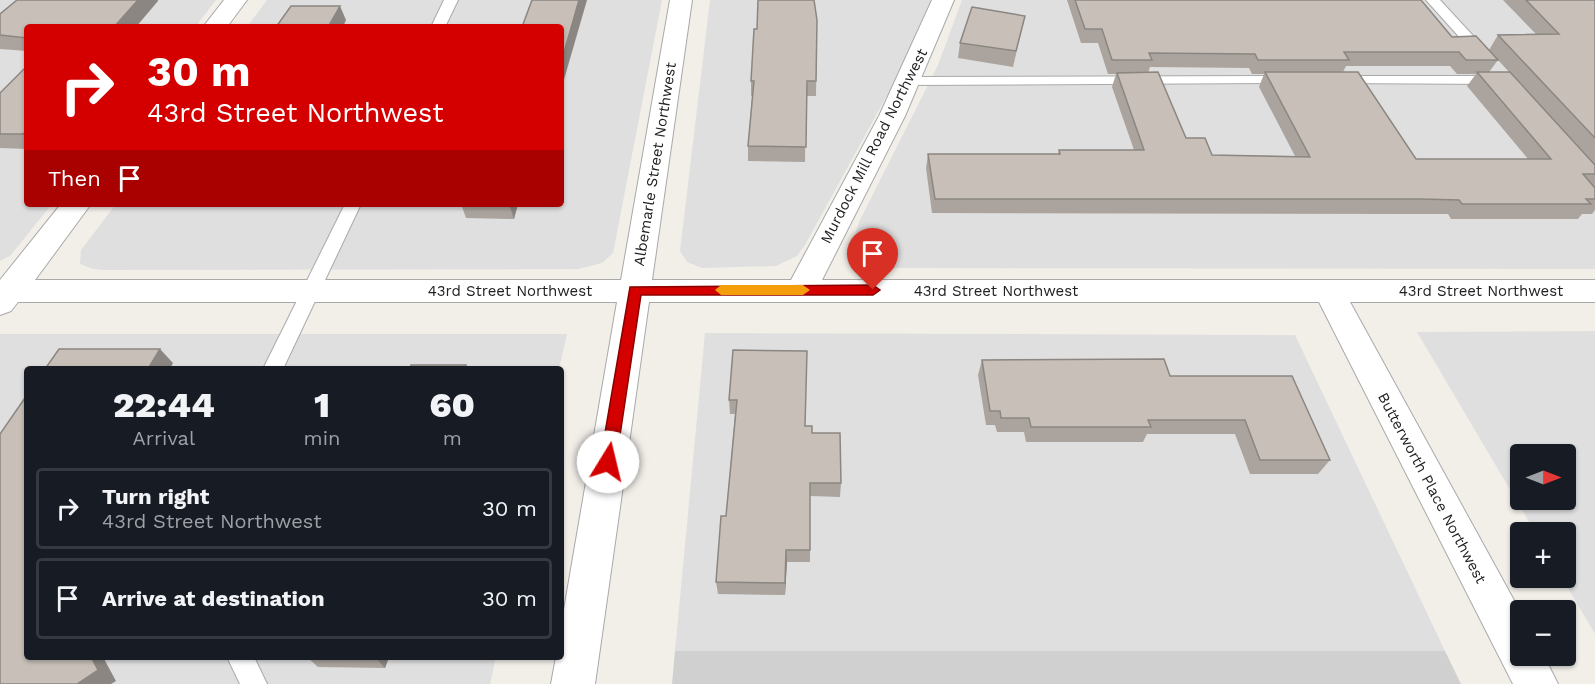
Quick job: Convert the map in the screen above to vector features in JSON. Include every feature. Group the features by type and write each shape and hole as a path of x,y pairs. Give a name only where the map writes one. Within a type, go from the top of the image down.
{"street":[{"path":"217,24 236,0"},
{"name":"Albemarle Street Northwest","path":"573,684 681,0"},
{"name":"Murdock Mill Road Northwest","path":"801,290 909,81 943,0"},
{"path":"3,295 75,207"},
{"name":"43rd Street Northwest","path":"3,295 311,291 1595,291"},
{"name":"Butterworth Place Northwest","path":"1329,292 1536,684"}],"lane":[{"path":"439,24 451,0"},
{"path":"1326,80 1509,84 1433,0"},
{"path":"909,81 1303,80"},
{"path":"274,366 352,207"},
{"path":"242,660 255,684"}],"shaded area":[{"path":"0,0 216,0 197,24 24,24 24,207 50,207 10,256 0,261"},
{"path":"267,0 662,0 613,253 602,263 578,269 103,270 80,264 81,250 114,207 564,207 564,24 249,24"},
{"path":"710,0 931,0 896,79 805,245 797,256 776,266 702,268 687,262 680,251"},
{"path":"962,0 1595,0 1595,269 886,268 866,265 857,258 853,248 859,222 938,65"},
{"path":"1595,331 1595,634 1568,588 1576,588 1576,522 1529,522 1522,510 1576,510 1576,444 1510,444 1510,490 1417,332"},
{"path":"705,333 1295,335 1445,651 675,651"},
{"path":"0,334 567,334 560,366 24,366 24,660 495,660 490,684 0,684"},
{"path":"675,651 1445,651 1461,684 672,684"}],"building":[{"path":"17,0 138,0 117,24 24,24 24,38 0,35 0,14"},
{"path":"532,0 579,0 564,52 564,24 523,24"},
{"path":"758,0 814,0 817,20 816,81 807,81 806,147 748,146 754,81 751,81 754,29 757,29"},
{"path":"1075,0 1421,0 1452,37 1476,36 1498,60 1466,60 1459,52 1344,52 1349,60 1258,60 1255,54 1149,53 1152,60 1112,60 1102,29 1085,29"},
{"path":"1526,0 1595,0 1595,138 1498,35 1559,34"},
{"path":"291,6 340,6 330,24 278,24"},
{"path":"972,7 1025,16 1016,51 960,43"},
{"path":"24,69 23,134 0,134 0,93"},
{"path":"1158,72 1186,138 1205,138 1212,155 1310,157 1265,72 1358,72 1416,159 1551,159 1477,72 1510,72 1595,165 1595,174 1583,174 1595,188 1595,199 1586,199 1591,204 1462,204 1459,200 1420,199 935,199 928,154 1060,154 1059,150 1144,150 1117,73"},
{"path":"59,349 160,349 150,366 47,366"},
{"path":"733,350 807,351 805,426 812,426 812,433 840,433 841,483 810,483 810,550 786,550 785,583 716,582 721,516 726,516 737,400 729,400"},
{"path":"1164,359 1170,376 1292,376 1330,460 1260,460 1245,420 1148,420 1151,427 1031,427 1029,418 1001,418 1000,411 990,411 982,360"},
{"path":"411,365 466,365 466,366"},
{"path":"24,399 24,660 93,660 98,670 77,684 0,684 0,434"}],"slow traffic":[{"path":"721,290 803,290"}],"route":[{"path":"608,462 635,291 873,290"}]}
